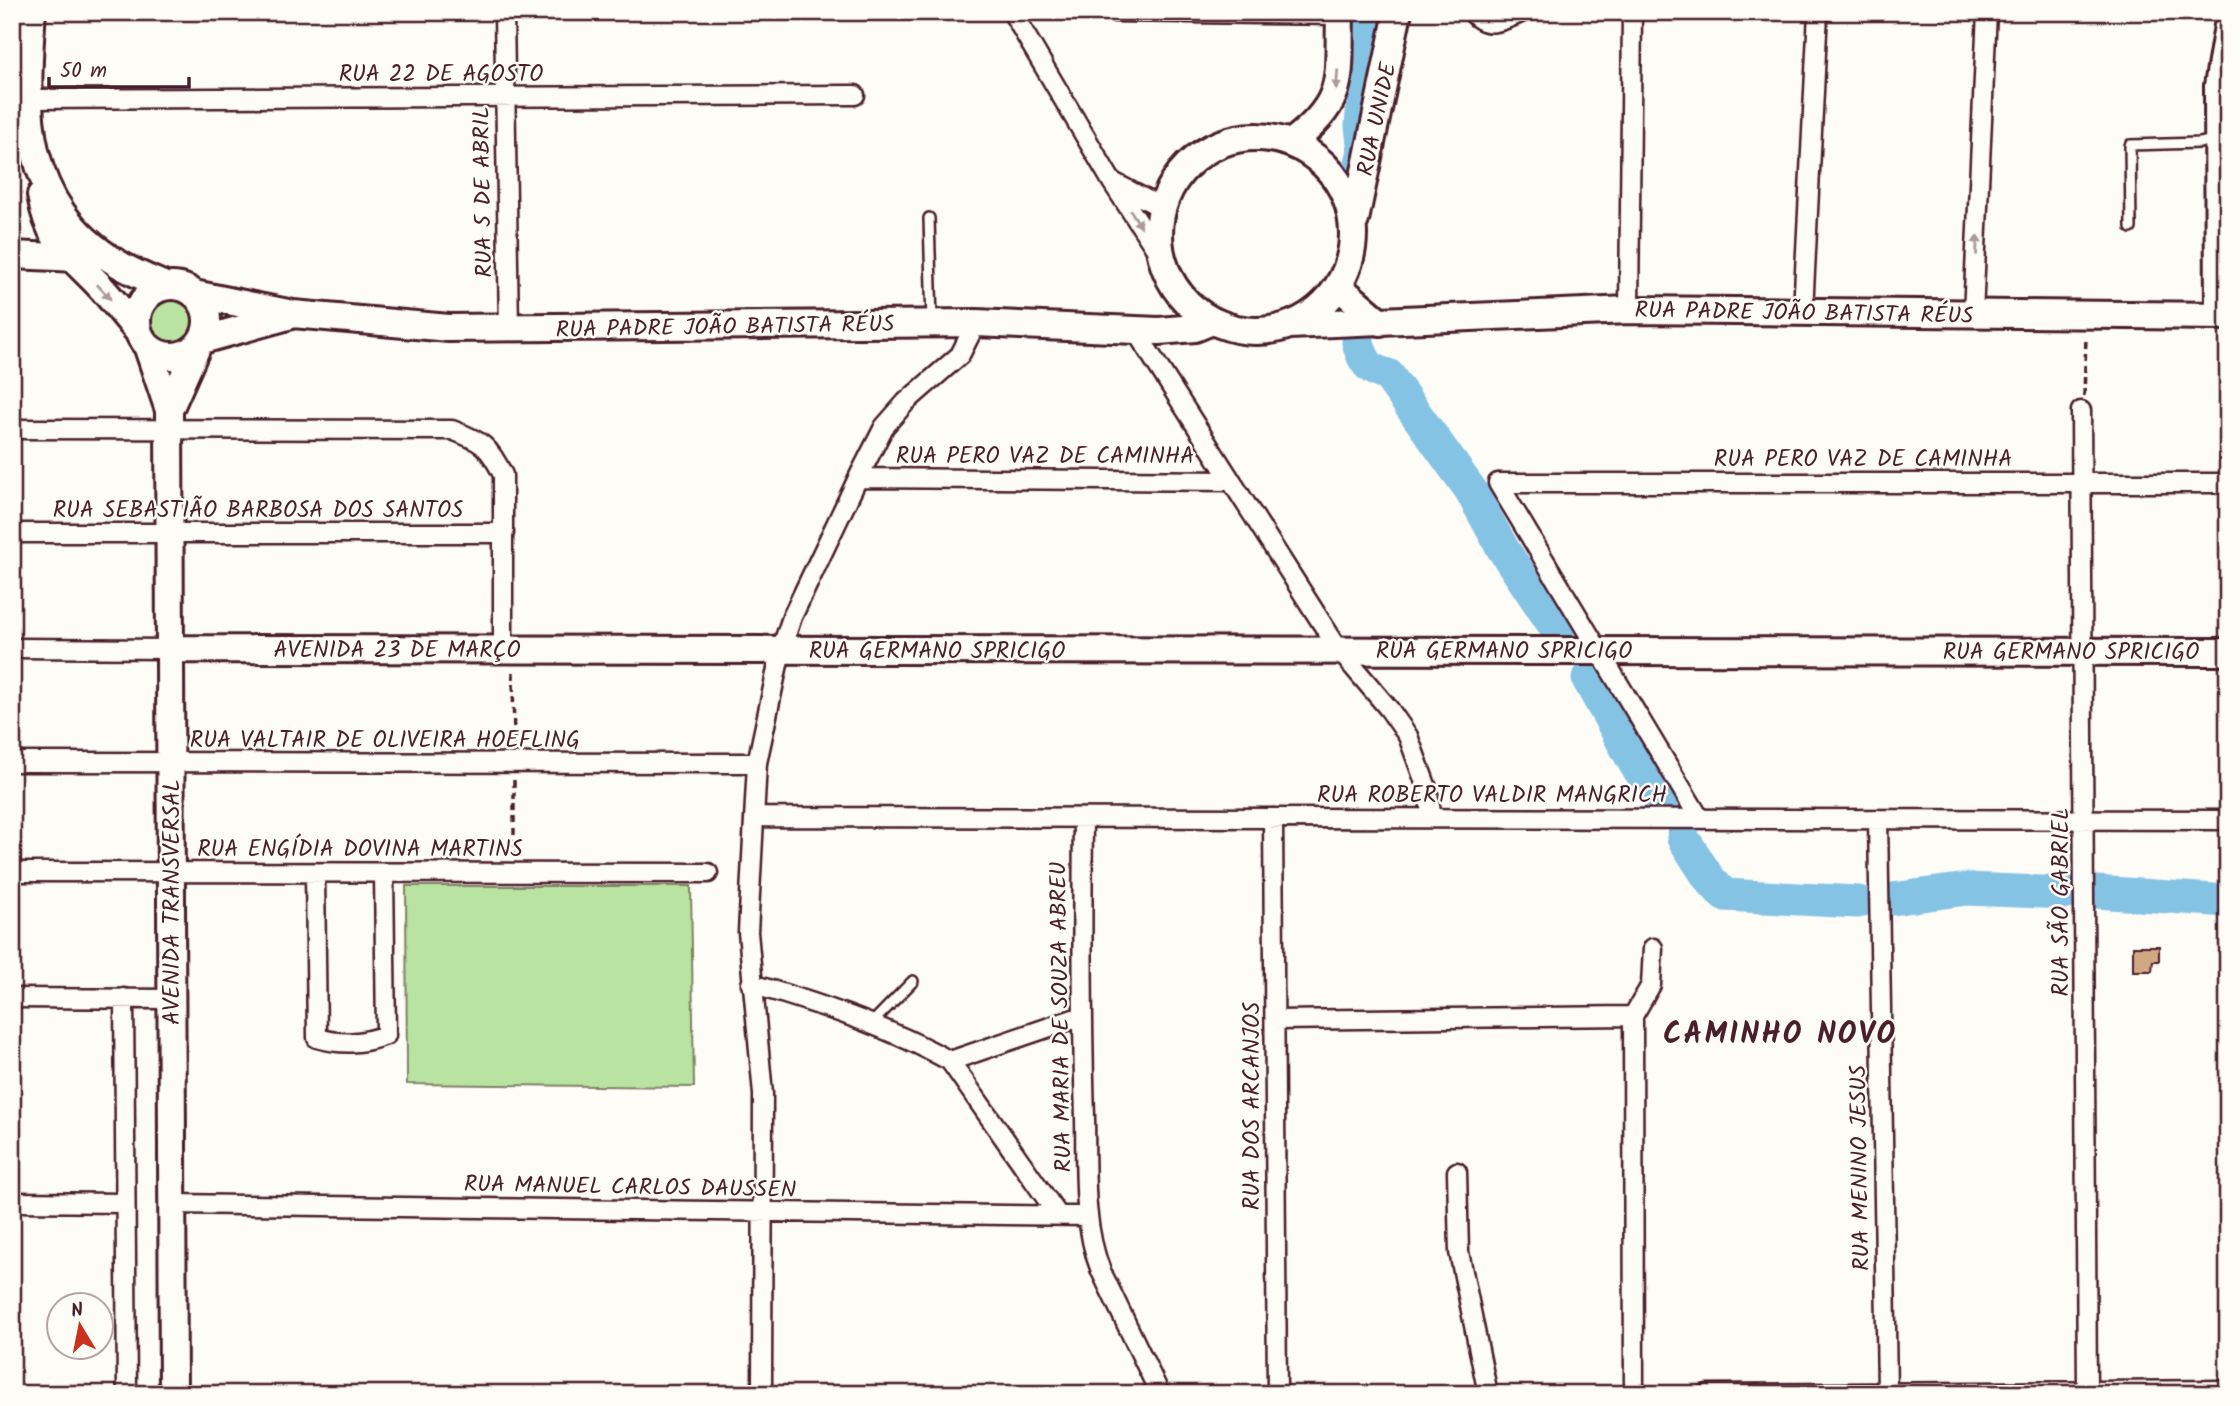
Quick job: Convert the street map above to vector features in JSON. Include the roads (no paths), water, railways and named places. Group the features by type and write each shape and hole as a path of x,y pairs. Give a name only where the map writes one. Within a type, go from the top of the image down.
{"main road":[{"name":"RUA UNIDE","path":"1354,225 1398,12"},
{"path":"1292,143 1317,124 1330,107 1337,91 1340,14"},
{"path":"23,255 68,257 117,264 165,286 185,288 194,293 206,310 206,330 199,343 178,356 167,356 143,339 104,290 68,257 55,241 44,214 28,152 25,23"},
{"path":"2223,316 2223,139 2219,74 2228,26"},
{"path":"1251,137 1292,143 1322,162 1344,191 1354,225 1351,257 1338,286 1317,310 1289,326 1267,331 1245,330 1212,321 1182,297 1161,257 1159,232 1162,208 1168,192 1187,165 1215,146 1251,137"},
{"path":"28,152 63,216 117,264"},
{"path":"23,255 44,231 44,214"},
{"path":"143,339 138,311 148,295 165,286"},
{"path":"1338,286 1380,322"},
{"name":"RUA PADRE JOÃO BATISTA RÉUS","path":"194,293 293,314 394,325 509,328 976,323 1147,330 1195,328 1212,321"},
{"path":"1147,330 1176,312 1182,297"},
{"name":"RUA PADRE JOÃO BATISTA RÉUS","path":"1289,326 1629,310 2223,316"},
{"name":"RUA PADRE JOÃO BATISTA RÉUS","path":"199,343 293,314"},
{"name":"AVENIDA TRANSVERSAL","path":"143,339 169,419 173,1394"},
{"name":"AVENIDA TRANSVERSAL","path":"169,419 199,343"},
{"name":"AVENIDA 23 DE MARÇO","path":"170,649 781,650"},
{"name":"RUA GERMANO SPRICIGO","path":"781,650 2228,652"}],"street":[{"name":"RUA 5 DE ABRIL","path":"504,12 509,328"},
{"path":"1012,12 1112,182 1161,257"},
{"path":"1115,12 1340,14"},
{"path":"1472,12 1480,21 1493,24 1523,12"},
{"path":"1629,310 1633,12"},
{"path":"1803,311 1818,12"},
{"path":"1973,314 1987,12"},
{"name":"RUA 22 DE AGOSTO","path":"27,99 855,95"},
{"path":"1112,182 1162,208"},
{"path":"762,1394 765,1212 763,1094 748,932 757,763 781,650 792,617 858,478 884,427 906,402 960,355 976,323"},
{"path":"1147,330 1232,481 1339,650 1382,699 1408,736 1427,788 1432,818"},
{"name":"RUA SÃO GABRIEL","path":"2081,411 2087,1392"},
{"path":"12,429 169,419 452,430 475,439 491,451 503,475 502,648"},
{"name":"RUA PERO VAZ DE CAMINHA","path":"858,478 1232,481"},
{"name":"RUA PERO VAZ DE CAMINHA","path":"1599,650 1498,483 2228,483"},
{"name":"RUA SEBASTIÃO BARBOSA DOS SANTOS","path":"12,533 504,533"},
{"name":"AVENIDA 23 DE MARÇO","path":"12,649 170,649"},
{"path":"1599,650 1700,819"},
{"name":"RUA VALTAIR DE OLIVEIRA HOEFLING","path":"12,762 757,763"},
{"name":"RUA ROBERTO VALDIR MANGRICH","path":"756,817 2228,820"},
{"name":"RUA MARIA DE SOUZA ABREU","path":"1083,818 1082,1016 1087,1216 1093,1252 1160,1394"},
{"name":"RUA DOS ARCANJOS","path":"1273,818 1278,1394"},
{"name":"RUA MENINO JESUS","path":"1878,819 1887,1391"},
{"name":"RUA ENGÍDIA DOVINA MARTINS","path":"12,872 708,873"},
{"path":"315,873 317,1038 338,1044 368,1042 386,1035 384,873"},
{"path":"1634,1394 1633,1016 1651,985 1653,948"},
{"path":"751,984 870,1025 950,1061 1058,1215"},
{"path":"12,998 172,999"},
{"path":"124,998 127,1394"},
{"path":"950,1061 1082,1016"},
{"path":"1275,1020 1633,1016"},
{"path":"1457,1172 1459,1252 1488,1394"},
{"path":"12,1202 125,1203"},
{"name":"RUA MANUEL CARLOS DAUSSEN","path":"173,1204 1087,1216"},
{"path":"1707,1394 2228,1390"}],"lane":[{"path":"2131,228 2130,145 2200,143 2223,139"},
{"path":"929,218 932,324"},
{"path":"870,1025 914,981"}],"waterway":[{"path":"1360,166 1364,152 1361,126 1371,12"},
{"path":"1358,342 1367,364 1388,375 1470,489 1503,549 1559,633"},
{"path":"1588,679 1635,764 1662,803"},
{"path":"1683,838 1708,877 1724,895 1858,902"},
{"path":"1892,899 1967,889 2067,893"},
{"path":"2096,892 2228,901"}],"district":[{"name":"CAMINHO NOVO","path":"1780,1033"}]}
